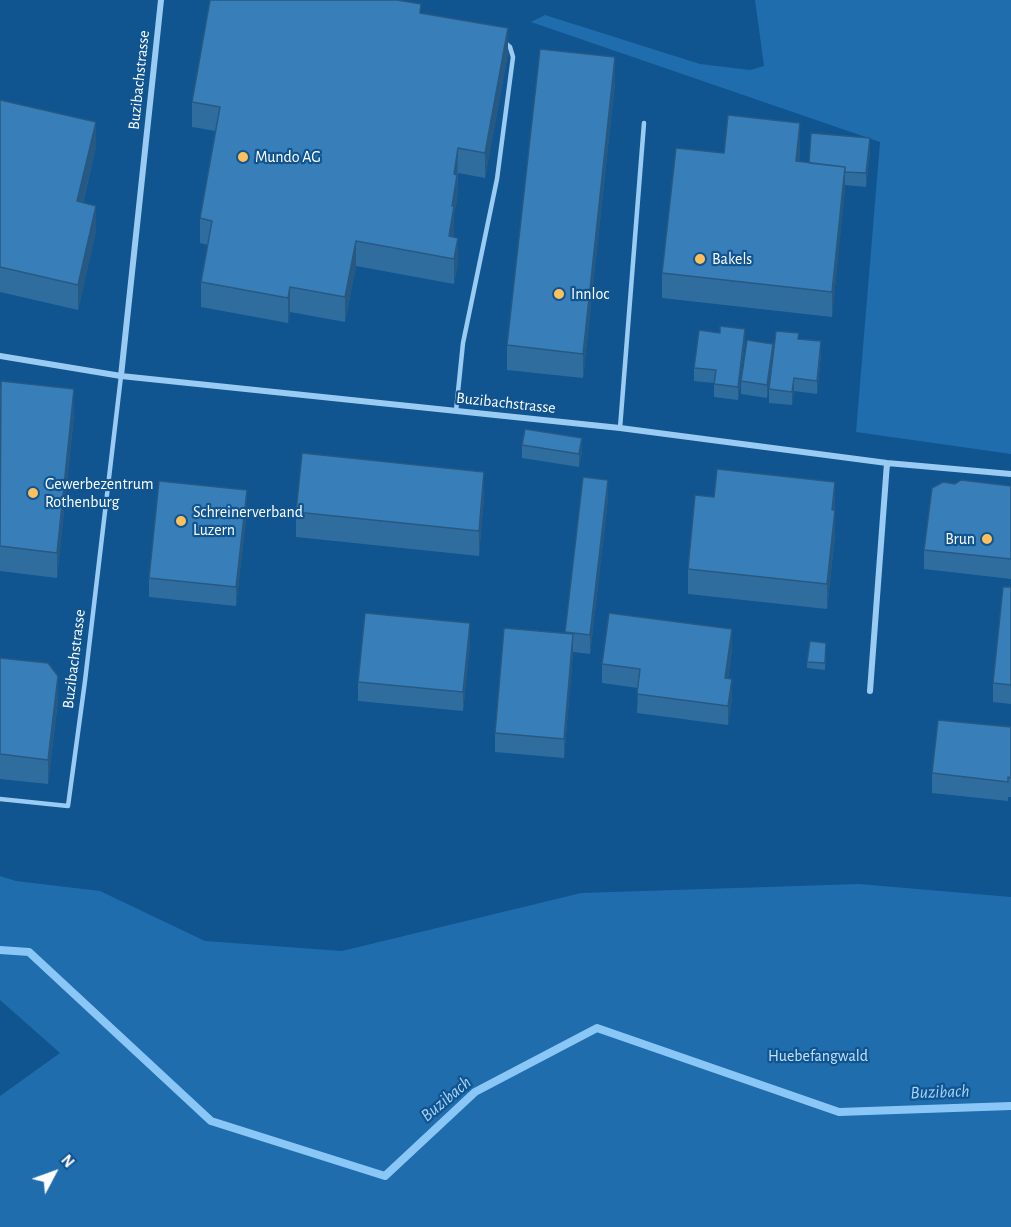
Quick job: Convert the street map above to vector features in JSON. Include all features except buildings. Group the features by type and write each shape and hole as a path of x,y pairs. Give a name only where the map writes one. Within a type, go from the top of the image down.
{"street":[{"name":"Buzibachstrasse","path":"121,376 161,0"},
{"name":"Buzibachstrasse","path":"0,357 121,376 620,428 887,463 1011,474"},
{"path":"870,691 887,463"}],"lane":[{"path":"456,411 463,343 497,179 513,57 510,47 501,39"},
{"path":"620,428 644,123"},
{"name":"Buzibachstrasse","path":"0,799 68,806 86,681 121,376"}],"green space":[{"path":"755,0 1011,0 1011,454 856,432 880,142 531,22 545,15 700,64 750,70 764,66"},
{"name":"Huebefangwald","path":"0,876 16,881 100,891 205,941 342,951 581,893 859,884 1011,897 1011,1227 0,1227 0,1096 60,1053 0,1000"}],"waterway":[{"name":"Buzibach","path":"0,950 29,952 211,1121 385,1176 475,1092 597,1028 839,1112 1011,1106"}],"place":[{"name":"Mundo AG","path":"243,157"},
{"name":"Bakels","path":"700,259"},
{"name":"Innloc","path":"559,294"},
{"name":"Gewerbezentrum Rothenburg","path":"33,493"},
{"name":"Schreinerverband Luzern","path":"181,521"},
{"name":"Brun","path":"987,539"}]}
